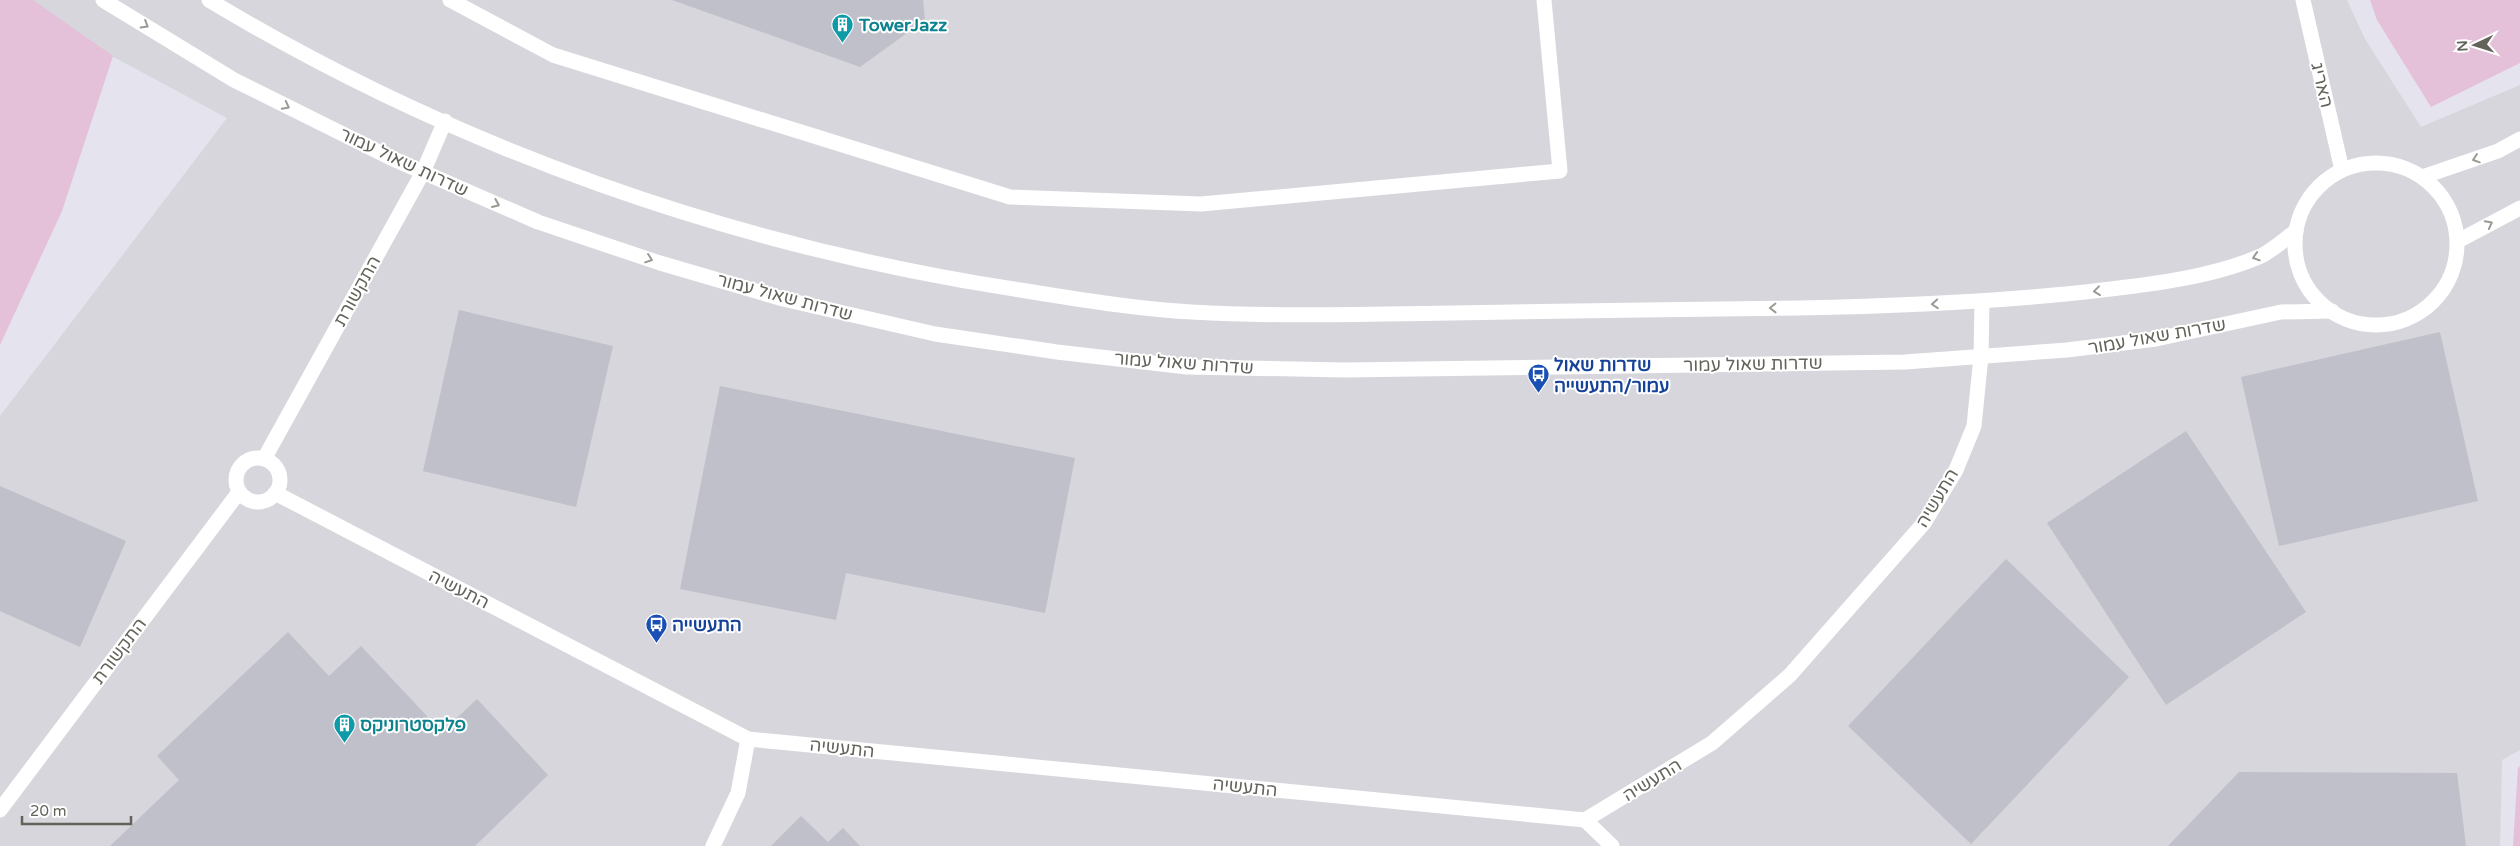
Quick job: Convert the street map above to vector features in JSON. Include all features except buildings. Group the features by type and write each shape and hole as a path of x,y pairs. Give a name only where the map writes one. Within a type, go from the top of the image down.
{"street":[{"name":"שדרות שאול עמור","path":"103,0 234,80 423,172 538,222 660,263 783,299 935,334 1056,352 1187,367 1344,370 1905,362 2067,350 2156,340 2281,312 2332,311"},
{"path":"209,0 261,31 414,108 558,170 676,210 796,245 945,279 1064,297 1181,311 1383,314 1903,306 1982,301 2061,295 2148,284 2222,268 2265,254 2296,231"},
{"path":"450,0 553,55 1010,197 1201,204 1560,170 1544,0"},
{"name":"האריג","path":"2303,0 2342,170"},
{"name":"התקשורת","path":"264,458 423,172 444,121"},
{"path":"2422,177 2498,151 2520,139"},
{"path":"2369,163 2397,165 2422,177 2440,194 2453,216 2458,241 2454,268 2442,292 2422,312 2398,323 2370,326 2344,319 2321,304 2304,282 2296,257 2296,231 2304,206 2320,185 2342,170 2369,163"},
{"path":"2458,241 2520,208"},
{"name":"התעשיה","path":"275,493 748,739 1585,820 1712,743 1769,694 1790,675 1924,524 1956,470 1974,426 1981,356 1982,301"},
{"path":"253,458 264,458 273,464 279,473 279,486 275,493 266,501 249,500 239,492 236,480 237,471 244,462 253,458"},
{"name":"התקשורת","path":"0,810 239,492"},
{"path":"713,846 738,793 748,739"},
{"path":"1585,820 1612,846"}],"shaded area":[{"path":"0,0 33,0 113,56 62,211 0,345"},
{"path":"8,0 2347,0 2365,39 2421,127 2520,85 2520,750 2502,760 2500,846 0,846 0,416 227,118"},
{"path":"2370,0 2520,0 2520,63 2431,107 2377,20"},
{"path":"2520,766 2520,846 2513,846 2518,768"}],"place":[{"name":"TowerJazz","path":"843,44"},
{"name":"שדרות שאול עמור/התעשייה","path":"1538,394"},
{"name":"התעשייה","path":"656,644"},
{"name":"פלקסטרוניקס","path":"344,744"}]}
